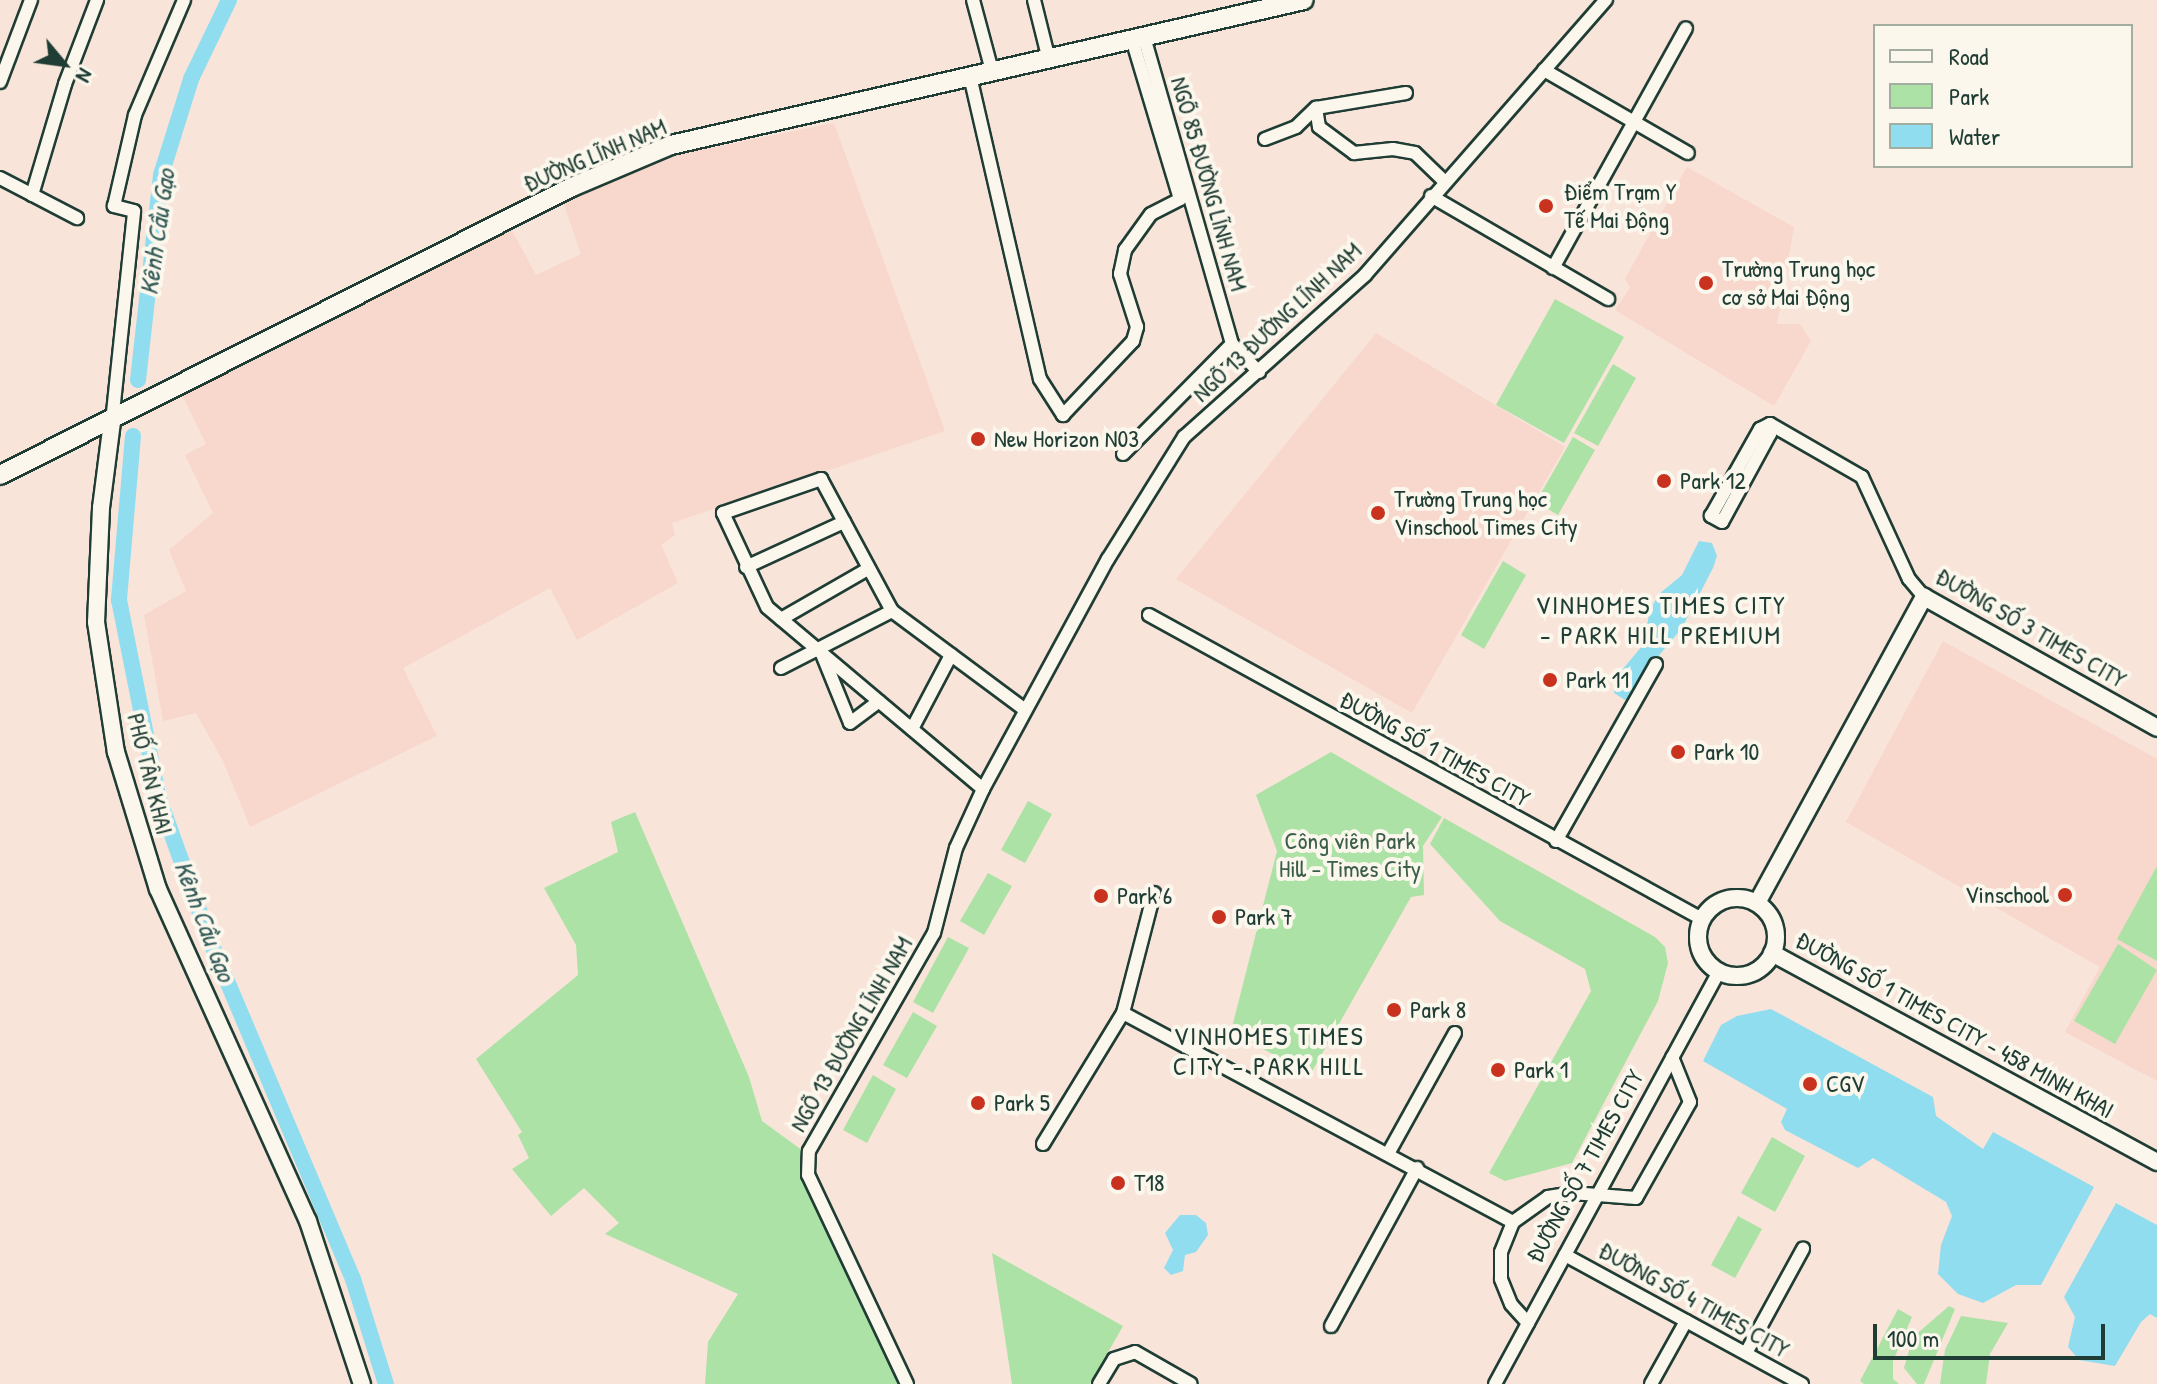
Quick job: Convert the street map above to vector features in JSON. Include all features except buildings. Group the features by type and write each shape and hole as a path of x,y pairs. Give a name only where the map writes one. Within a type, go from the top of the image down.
{"main road":[{"name":"ĐƯỜNG LĨNH NAM","path":"0,475 112,422 572,187 661,149 1048,56 1304,0"}],"street":[{"path":"0,82 31,0"},
{"path":"32,195 65,84 97,0"},
{"path":"112,422 134,211 114,206 126,150 161,46 184,0"},
{"path":"973,0 992,71"},
{"path":"1034,0 1048,56"},
{"name":"NGÕ 13 ĐƯỜNG LĨNH NAM","path":"907,1384 808,1175 809,1151 934,933 956,848 983,789 1108,559 1184,437 1365,275 1444,181 1606,0"},
{"path":"1553,268 1686,28"},
{"path":"970,76 1040,379 1063,415 1133,341 1137,327 1120,274 1125,250 1151,214 1180,199 1138,38"},
{"name":"NGÕ 85 ĐƯỜNG LĨNH NAM","path":"1138,38 1232,344 1259,372"},
{"path":"1544,70 1688,153"},
{"path":"1265,139 1296,127 1316,108 1406,93"},
{"path":"1316,108 1319,127 1347,150 1407,150 1444,181"},
{"path":"0,178 77,218"},
{"path":"1431,196 1608,299"},
{"path":"1123,454 1232,344"},
{"name":"PHỐ TÂN KHAI","path":"112,422 101,508 96,622 116,752 158,889 308,1221 362,1384"},
{"path":"1770,424 1770,434 1722,522 1711,516 1760,429 1770,424"},
{"name":"ĐƯỜNG SỐ 3 TIMES CITY","path":"1770,424 1862,477 1909,579 1924,597 2157,728"},
{"path":"983,789 767,607 723,513 821,479 892,611 1024,709"},
{"path":"746,567 844,522"},
{"path":"781,619 868,569"},
{"path":"1757,903 1924,597"},
{"path":"781,668 821,651 892,611"},
{"name":"ĐƯỜNG SỐ 1 TIMES CITY","path":"1149,615 1702,919"},
{"path":"821,651 850,723 879,701"},
{"path":"912,729 951,655"},
{"path":"1556,841 1656,664"},
{"path":"1043,1144 1123,1013 1154,893"},
{"path":"1726,899 1757,903 1775,926 1772,953 1765,964 1743,976 1719,972 1699,949 1702,919 1726,899"},
{"name":"ĐƯỜNG SỐ 1 TIMES CITY - 458 MINH KHAI","path":"1772,953 2157,1162"},
{"name":"ĐƯỜNG SỐ 7 TIMES CITY","path":"1495,1384 1719,972"},
{"path":"1123,1013 1389,1152 1513,1222"},
{"path":"1389,1152 1455,1033"},
{"path":"1528,1323 1511,1304 1501,1279 1501,1252 1513,1222 1548,1197 1572,1193 1636,1198 1690,1102 1672,1057"},
{"path":"1331,1326 1417,1168"},
{"path":"1746,1353 1803,1249"},
{"name":"ĐƯỜNG SỐ 4 TIMES CITY","path":"1565,1255 1802,1384"},
{"path":"1651,1384 1686,1321"},
{"path":"1099,1384 1114,1359 1135,1352 1191,1384"}],"shaded area":[{"path":"834,123 945,431 672,523 675,535 661,545 678,583 577,640 550,588 403,668 437,736 250,827 223,761 196,713 163,721 144,615 186,591 169,550 213,513 185,455 206,444 182,395 509,225 536,275 581,254 563,202 676,155"},
{"name":"Trường Trung học cơ sở Mai Động","path":"1687,167 1794,227 1777,324 1800,324 1811,341 1774,406 1615,310 1630,288 1625,279"},
{"name":"Trường Trung học Vinschool Times City","path":"1376,333 1565,447 1412,713 1176,579"},
{"name":"Vinschool","path":"1943,641 2157,759 2157,1081 2065,1032 2100,967 1846,822"}],"green space":[{"path":"1555,299 1624,337 1564,443 1496,405"},
{"path":"1613,364 1636,378 1598,446 1574,433"},
{"path":"1573,437 1595,450 1558,515 1536,502"},
{"path":"1503,561 1526,575 1484,649 1461,635"},
{"name":"Công viên Park Hill - Times City","path":"1331,752 1442,817 1423,846 1424,895 1411,897 1310,1075 1231,1031 1277,851 1256,795"},
{"path":"1028,801 1052,814 1025,863 1001,850"},
{"path":"635,812 749,1077 762,1121 806,1153 806,1175 898,1384 705,1384 708,1342 738,1294 605,1234 619,1223 584,1188 551,1216 512,1169 529,1158 518,1135 522,1132 476,1059 578,975 576,945 544,888 618,852 611,822"},
{"path":"1444,818 1655,937 1665,947 1668,963 1658,1001 1572,1163 1505,1181 1489,1173 1591,991 1585,969 1500,921 1430,844"},
{"path":"2157,866 2157,961 2117,939"},
{"path":"988,873 1012,886 984,935 960,921"},
{"path":"948,937 969,948 933,1013 913,1002"},
{"path":"2118,944 2157,970 2115,1044 2074,1021"},
{"path":"913,1012 937,1026 907,1078 883,1065"},
{"path":"873,1075 896,1089 867,1143 843,1130"},
{"path":"1772,1137 1805,1156 1775,1212 1741,1193"},
{"path":"1738,1216 1762,1229 1735,1278 1711,1265"},
{"path":"992,1253 1123,1326 1090,1384 1012,1384"},
{"path":"1949,1306 1955,1309 1924,1384 1917,1384 1904,1368 1913,1337"},
{"path":"1898,1309 1912,1317 1893,1361 1893,1379 1899,1384 1864,1384 1860,1381"},
{"path":"1961,1316 2008,1323 1990,1354 1986,1384 1940,1384 1945,1350"}],"water":[{"path":"1699,541 1712,543 1717,556 1713,568 1682,628 1645,672 1638,692 1625,700 1614,693 1617,676 1643,645 1650,610 1659,594 1682,575"},
{"path":"1771,1009 1933,1097 1936,1116 1983,1149 1993,1132 2094,1187 2041,1285 2016,1285 1983,1303 1958,1294 1938,1274 1941,1245 1952,1216 1946,1202 1873,1158 1858,1168 1785,1130 1781,1122 1787,1109 1703,1061 1721,1025 1737,1016"},
{"path":"2116,1203 2157,1225 2157,1318 2150,1314 2141,1322 2115,1366 2079,1360 2068,1347 2075,1317 2064,1297"},
{"path":"1180,1215 1196,1215 1206,1223 1208,1235 1196,1252 1185,1255 1183,1271 1171,1275 1164,1268 1173,1250 1165,1233"}],"waterway":[{"name":"Kênh Cầu Gạo","path":"138,380 161,175 191,79 229,0"},
{"name":"Kênh Cầu Gạo","path":"133,436 119,600 158,796 211,943 353,1279 386,1384"}],"place":[{"name":"Điểm Trạm Y Tế Mai Động","path":"1546,206"},
{"name":"Trường Trung học cơ sở Mai Động","path":"1706,283"},
{"name":"New Horizon N03","path":"978,439"},
{"name":"Park 12","path":"1664,481"},
{"name":"Trường Trung học Vinschool Times City","path":"1378,513"},
{"name":"Park 11","path":"1550,680"},
{"name":"Park 10","path":"1678,752"},
{"name":"Vinschool","path":"2065,895"},
{"name":"Park 6","path":"1101,896"},
{"name":"Park 7","path":"1219,917"},
{"name":"Park 8","path":"1394,1010"},
{"name":"Park 1","path":"1498,1070"},
{"name":"CGV","path":"1810,1084"},
{"name":"Park 5","path":"978,1103"},
{"name":"T18","path":"1118,1183"}],"district":[{"name":"VINHOMES TIMES CITY - PARK HILL PREMIUM","path":"1661,620"},
{"name":"VINHOMES TIMES CITY - PARK HILL","path":"1269,1051"}]}
